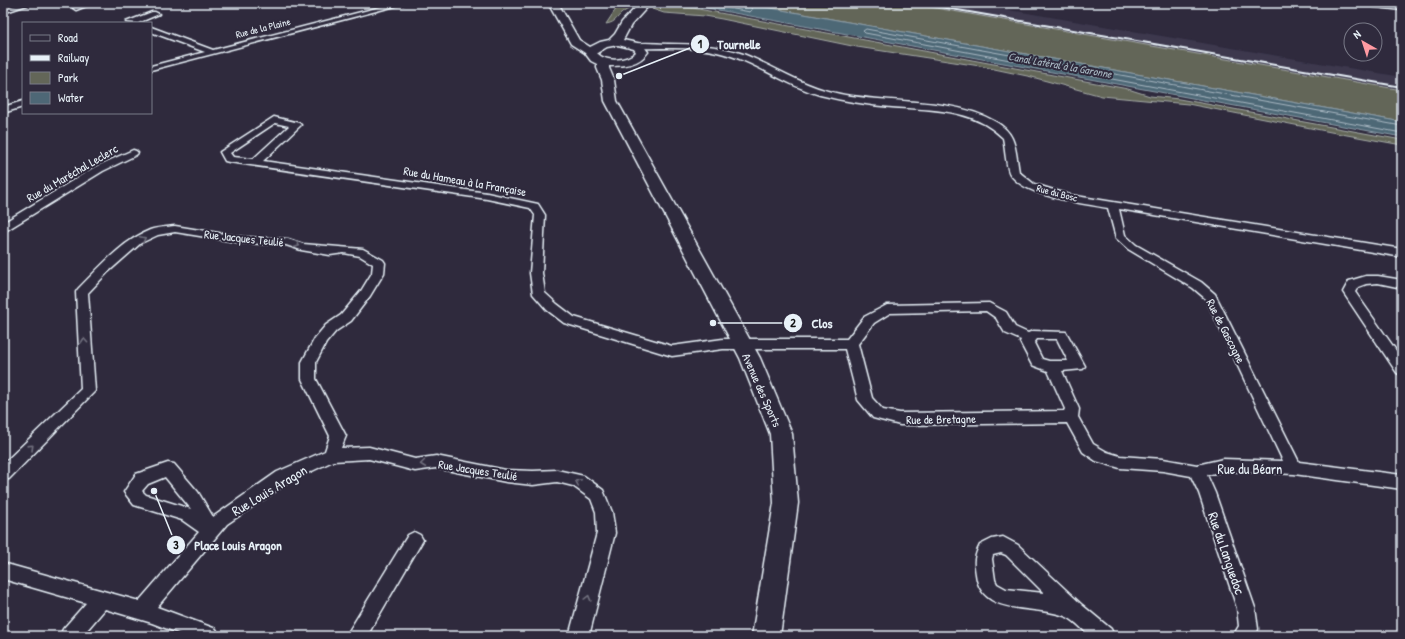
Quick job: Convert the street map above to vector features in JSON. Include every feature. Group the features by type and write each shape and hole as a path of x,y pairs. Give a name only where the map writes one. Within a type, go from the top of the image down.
{"main road":[{"path":"553,3 572,36 573,42 578,46 592,51 608,43 623,31 626,24 646,3"},
{"path":"1367,3 1402,7"},
{"path":"623,31 636,48"},
{"path":"572,36 578,40 636,48"},
{"path":"605,71 631,60 636,48"},
{"path":"592,51 591,54 605,71"},
{"path":"605,71 624,62"},
{"name":"Avenue des Sports","path":"605,71 611,101 741,344 750,358 782,434 786,503 766,636"}],"street":[{"path":"3,11 30,3"},
{"path":"76,8 91,3"},
{"name":"Rue de la Plaine","path":"152,68 404,3"},
{"path":"130,22 154,14"},
{"path":"152,29 212,52"},
{"name":"Rue du Bosc","path":"636,48 704,46 717,48 740,56 793,83 821,93 857,100 949,108 972,114 990,122 1008,137 1014,174 1030,186 1047,192 1113,206 1402,253"},
{"path":"3,110 22,104"},
{"name":"Rue du Hameau à la Française","path":"255,163 296,125 274,120 225,152 229,159 255,163 487,196 534,206 540,215 536,273 539,294 552,307 569,320 672,351 723,344 741,344"},
{"name":"Rue du Maréchal Leclerc","path":"3,228 99,169 133,153"},
{"name":"Rue de Gascogne","path":"1113,206 1120,236 1132,247 1197,285 1211,297 1294,468"},
{"name":"Rue Jacques Teulié","path":"3,474 88,391 82,292 104,269 137,242 156,232 174,230 243,240 288,242 301,247 330,251 344,250 364,252 379,263 378,273 366,293 346,318 331,328 320,341 309,362 309,379 338,436 331,455 369,453 415,465 436,462 506,476 533,478 558,476 578,481 597,495 604,512 606,533 579,636"},
{"path":"1402,284 1377,279 1365,279 1353,284 1349,292 1402,370"},
{"path":"741,344 851,344 869,320 887,309 989,307 1001,315 1010,330 1030,339"},
{"path":"1033,335 1061,335 1078,366 1053,366 1048,366 1037,362 1027,342 1033,335"},
{"name":"Rue de Bretagne","path":"851,344 865,400 878,414 900,420 1071,417"},
{"name":"Rue du Béarn","path":"1053,366 1072,409 1071,417 1088,448 1102,457 1120,462 1163,465 1197,471 1223,465 1294,468 1402,482"},
{"name":"Rue Louis Aragon","path":"142,611 221,519 278,481 331,455"},
{"path":"168,469 179,480 205,516 210,530 187,515 140,500 132,492 142,479 168,469"},
{"name":"Rue du Languedoc","path":"1197,471 1246,608 1249,629 1243,636"},
{"path":"356,636 414,540"},
{"path":"1075,611 1045,602 1004,597 991,590 986,582 983,559 986,550 1003,545 1012,550 1075,611 1104,636"},
{"path":"3,571 142,611 209,636"},
{"path":"70,636 101,600"}],"shaded area":[{"path":"907,3 968,3 1402,77 1402,90"}],"green space":[{"path":"620,3 639,3 622,13 613,22 606,24"},
{"path":"666,3 1128,89 1150,96 1179,99 1402,140 1402,145 1188,104 1102,96 1032,77 980,66 857,47 722,19 705,16 664,13 652,9"},
{"path":"743,3 907,3 1402,90 1402,122"}],"water":[{"name":"Canal Latéral à la Garonne","path":"680,3 743,3 1402,122 1402,137"}],"railway":[{"path":"917,3 1402,87"}],"place":[{"name":"Tournelle","path":"619,76"},
{"name":"Clos","path":"713,323"},
{"name":"Place Louis Aragon","path":"154,491"}]}
